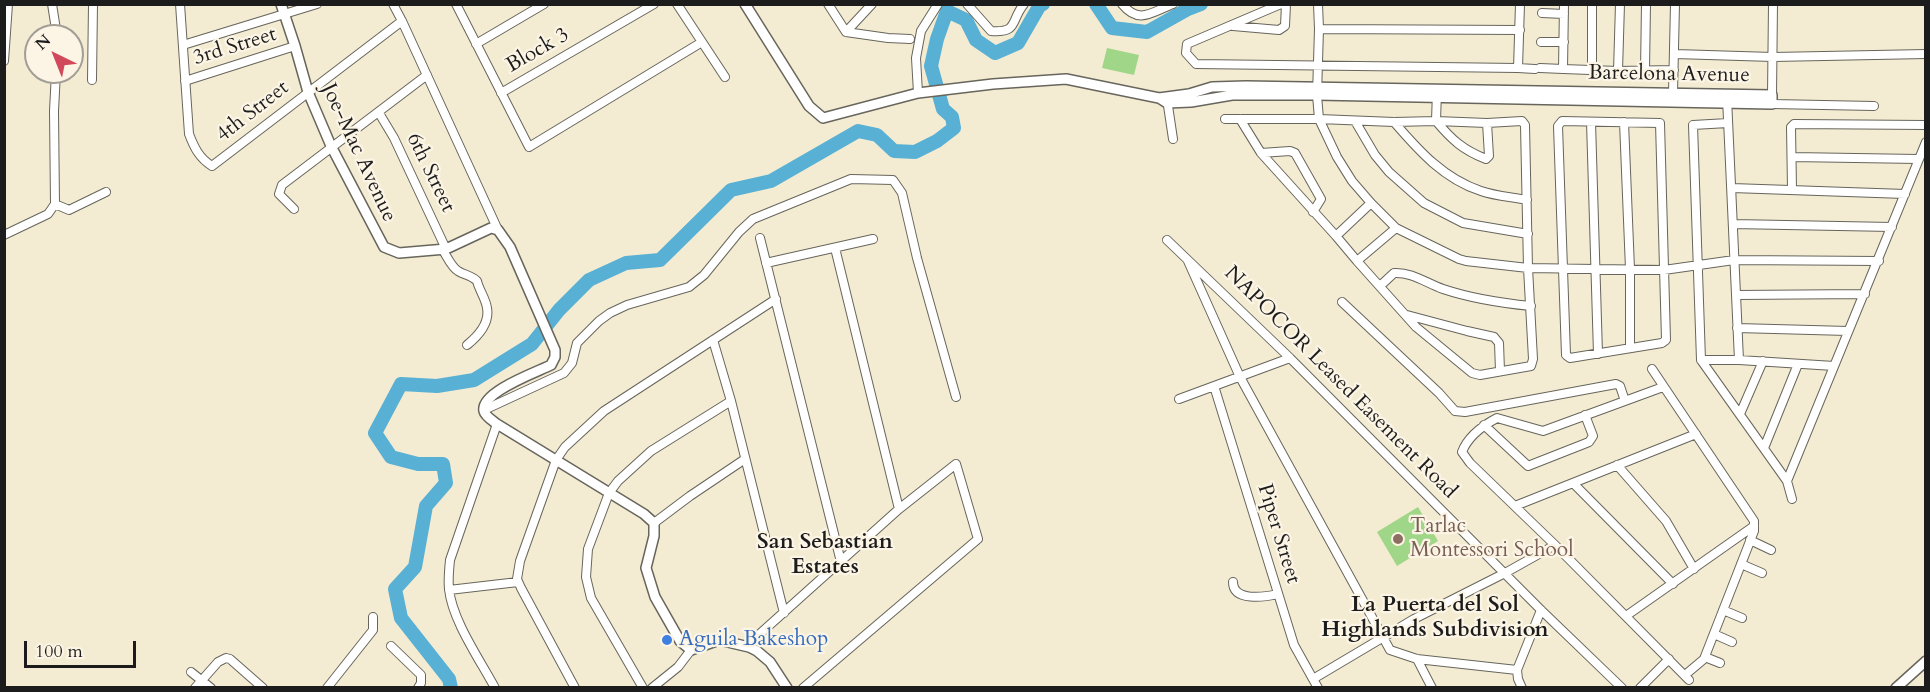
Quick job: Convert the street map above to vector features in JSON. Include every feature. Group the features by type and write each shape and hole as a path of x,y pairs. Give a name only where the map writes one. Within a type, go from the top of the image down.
{"street":[{"path":"4,61 8,4"},
{"path":"52,4 55,24"},
{"path":"92,80 93,4"},
{"path":"180,4 185,81"},
{"name":"Joe-Mac Avenue","path":"281,4 308,92 332,146 384,247 399,253 444,249 491,228 498,230"},
{"path":"183,45 285,16 317,4"},
{"path":"393,4 498,230 510,247 555,350 555,357 551,365 495,393 485,403 486,415 644,514 654,523 654,536 646,568 648,580 655,597 681,641 691,650"},
{"path":"456,4 529,147 702,42"},
{"path":"476,44 544,4"},
{"name":"Block 3","path":"501,93 654,4"},
{"path":"677,4 724,77"},
{"name":"Barcelona Avenue","path":"745,4 809,106 823,118 920,92 1066,79 1164,100 1190,98 1212,87 1772,100"},
{"path":"846,32 872,4"},
{"path":"920,92 916,58 921,31 938,4"},
{"path":"967,4 992,31 1005,32 1013,27 1024,4"},
{"path":"1122,4 1132,15 1139,17 1173,4"},
{"path":"1281,4 1187,44 1186,53 1196,64 1592,71 1674,70"},
{"path":"1231,26 1279,30 1285,26 1286,4"},
{"path":"1317,4 1319,118 1337,157 1352,181 1396,228 1466,261 1528,268 1596,270 1664,270 1734,260 1879,261"},
{"path":"1518,68 1520,4"},
{"path":"1563,69 1564,4"},
{"path":"1592,4 1592,71"},
{"path":"1618,71 1620,4"},
{"path":"1645,71 1647,4"},
{"path":"1673,93 1675,4"},
{"path":"1773,4 1772,100 1874,106"},
{"path":"833,6 846,32"},
{"path":"1542,13 1564,14"},
{"name":"4th Street","path":"185,81 189,134 195,150 212,165 402,21"},
{"path":"1319,29 1520,30"},
{"path":"846,32 910,39"},
{"path":"1541,42 1564,42"},
{"name":"3rd Street","path":"185,81 295,46"},
{"path":"1675,54 1773,57 1926,54"},
{"path":"294,209 279,194 282,185 427,75"},
{"path":"4,235 48,214 55,204 55,84"},
{"path":"1437,92 1436,122 1452,140 1470,153 1486,159 1489,156 1487,123"},
{"name":"Barcelona Avenue","path":"1437,92 1673,93 1727,98"},
{"path":"1727,98 1739,360"},
{"path":"1164,100 1173,139"},
{"name":"6th Street","path":"379,113 394,138 444,249 455,268 477,281 487,309 485,323 478,336 467,345"},
{"path":"1225,119 1319,118 1394,122 1522,121 1525,123 1532,366 1480,375 1465,369 1416,327 1261,153 1240,119"},
{"path":"1355,121 1375,155 1389,172 1424,203 1463,223 1528,234"},
{"path":"1394,122 1437,168 1458,181 1481,191 1527,200"},
{"path":"1562,122 1624,122 1660,123 1666,340 1662,343 1570,358 1566,355 1558,126 1562,122"},
{"path":"1592,122 1598,354"},
{"path":"1624,122 1630,269 1630,348"},
{"path":"1728,123 1693,125 1701,360 1787,481 1792,499"},
{"path":"1792,189 1791,127 1794,124 1926,125"},
{"path":"1787,481 1926,142"},
{"path":"1261,153 1296,153 1321,200 1313,212"},
{"path":"1792,157 1918,159"},
{"path":"484,410 564,373 572,363 577,344 610,312 690,287 704,275 753,219 851,179 893,180 902,193 917,258 956,397"},
{"path":"1732,188 1905,194"},
{"path":"55,204 69,210 106,192"},
{"path":"1336,236 1371,203"},
{"path":"1733,224 1892,227"},
{"path":"1357,261 1396,228"},
{"path":"760,238 841,562"},
{"path":"766,263 873,240"},
{"name":"NAPOCOR Leased Easement Road","path":"1167,240 1290,358 1541,610 1622,687"},
{"path":"835,248 899,509"},
{"path":"1186,257 1240,377 1390,650 1417,659 1517,670"},
{"path":"1380,286 1394,273 1404,272 1443,289 1489,302 1531,306"},
{"path":"1736,295 1864,294"},
{"path":"575,687 518,582 517,573 556,460 565,447 604,411 776,299"},
{"path":"1342,302 1439,393 1455,411 1465,412 1616,384 1620,386 1625,401"},
{"path":"1406,314 1467,332 1494,337 1499,343 1500,370"},
{"path":"1737,328 1848,331"},
{"path":"713,340 731,401 784,613"},
{"path":"1179,399 1290,358"},
{"path":"1701,360 1834,366"},
{"path":"1740,414 1763,361"},
{"path":"1764,448 1798,363"},
{"path":"1652,369 1752,517 1754,526 1705,657 1687,678 1555,544 1470,463 1462,452 1466,442 1484,425 1497,418 1543,431 1663,387"},
{"name":"Piper Street","path":"1214,386 1294,645 1318,687"},
{"path":"643,687 591,598 586,577 588,549 609,493 618,481 651,451 731,401"},
{"path":"1493,407 1497,418"},
{"path":"1484,425 1528,466 1589,442 1593,436 1585,415"},
{"path":"495,687 455,614 448,590 450,560 497,424"},
{"path":"1515,506 1696,434"},
{"path":"654,523 745,459"},
{"path":"749,647 754,639 899,509 956,464 978,539 803,687"},
{"path":"1617,465 1666,521 1694,569"},
{"path":"1573,483 1673,584"},
{"path":"1626,616 1754,526"},
{"path":"1750,540 1771,550"},
{"path":"1313,679 1414,619 1505,573 1555,544"},
{"path":"1741,564 1762,573"},
{"path":"448,590 518,582"},
{"path":"1233,582 1236,592 1243,595 1265,597 1278,594"},
{"path":"1522,687 1517,670 1541,610"},
{"path":"1723,610 1742,618"},
{"path":"327,687 336,679 374,630 373,617"},
{"path":"1714,634 1732,642"},
{"path":"652,687 678,666 691,650 719,640 749,647 770,662 787,687"},
{"path":"391,646 421,675 421,683 418,687"},
{"path":"1705,657 1720,663"},
{"path":"195,687 218,662 226,658 263,687"},
{"path":"1417,659 1432,687"},
{"path":"1640,687 1669,659"},
{"path":"1896,687 1926,661"},
{"path":"191,672 211,687"}],"green space":[{"path":"1107,48 1139,55 1134,75 1102,68"},
{"path":"1418,507 1438,541 1397,566 1377,532"}],"waterway":[{"path":"451,688 449,679 401,618 395,589 415,567 426,506 446,483 443,464 418,464 391,457 375,433 401,384 437,386 474,380 532,344 559,310 589,280 626,263 660,260 731,190 771,181 858,131 877,135 894,151 915,152 937,141 954,128 952,117 943,109 931,66 947,11 966,20 976,40 995,53 1018,43 1040,5 1043,4"},
{"path":"1096,4 1112,28 1147,32 1201,4"}],"place":[{"name":"Tarlac Montessori School","path":"1398,539"},
{"name":"Aguila Bakeshop","path":"667,640"}],"district":[{"name":"San Sebastian Estates","path":"825,556"},
{"name":"La Puerta del Sol Highlands Subdivision","path":"1435,618"}]}
